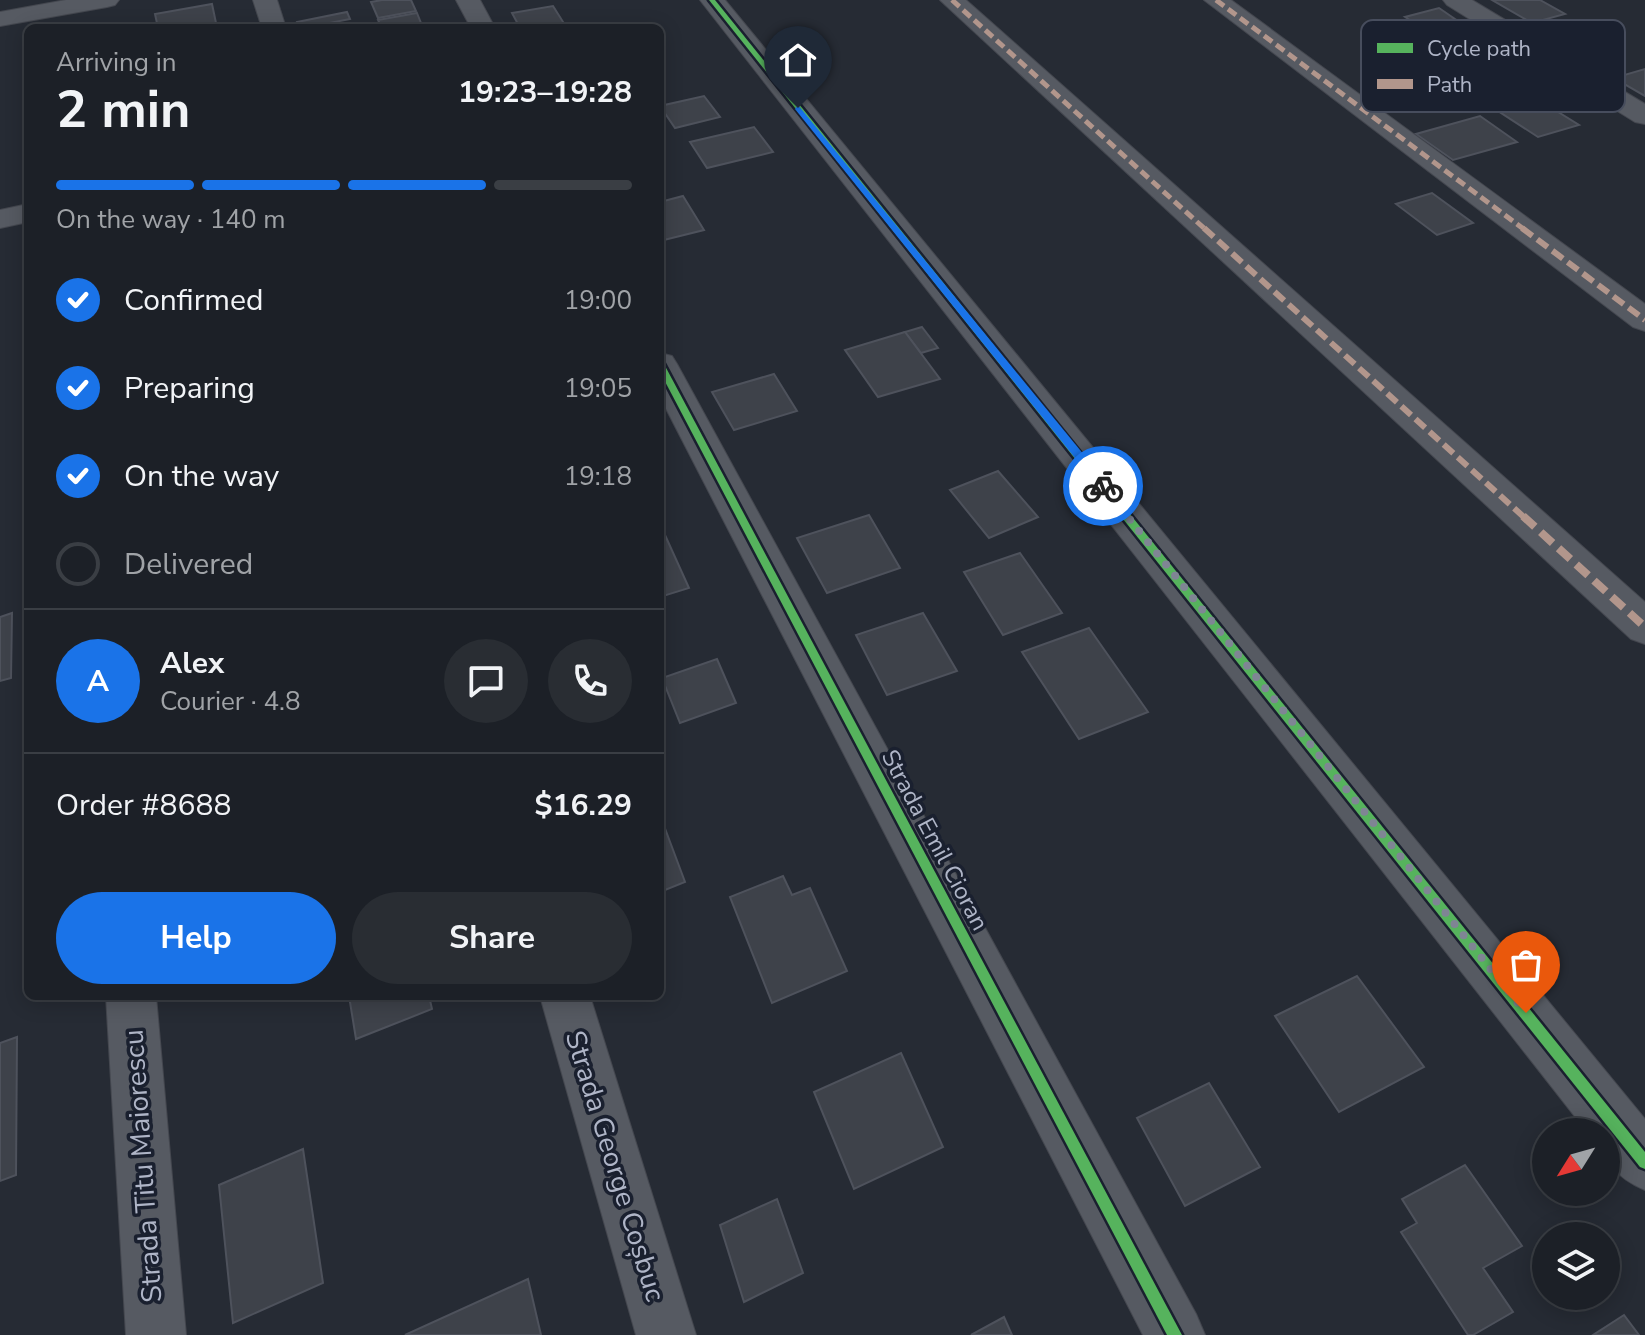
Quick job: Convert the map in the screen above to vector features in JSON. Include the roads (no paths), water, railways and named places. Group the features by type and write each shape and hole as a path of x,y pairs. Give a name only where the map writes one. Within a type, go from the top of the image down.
{"street":[{"path":"0,19 62,18 107,0"},
{"path":"265,0 273,24"},
{"path":"468,0 481,24"},
{"path":"712,0 1645,1162"},
{"path":"952,0 1645,627"},
{"path":"1216,0 1361,108"},
{"path":"1455,0 1488,20"},
{"path":"1625,104 1645,116"},
{"path":"1366,112 1645,320"},
{"path":"0,219 24,214"},
{"name":"Strada Emil Cioran","path":"664,372 1175,1335"},
{"name":"Strada Titu Maiorescu","path":"131,1000 156,1335"},
{"name":"Strada George Coșbuc","path":"566,1000 666,1335"}]}
